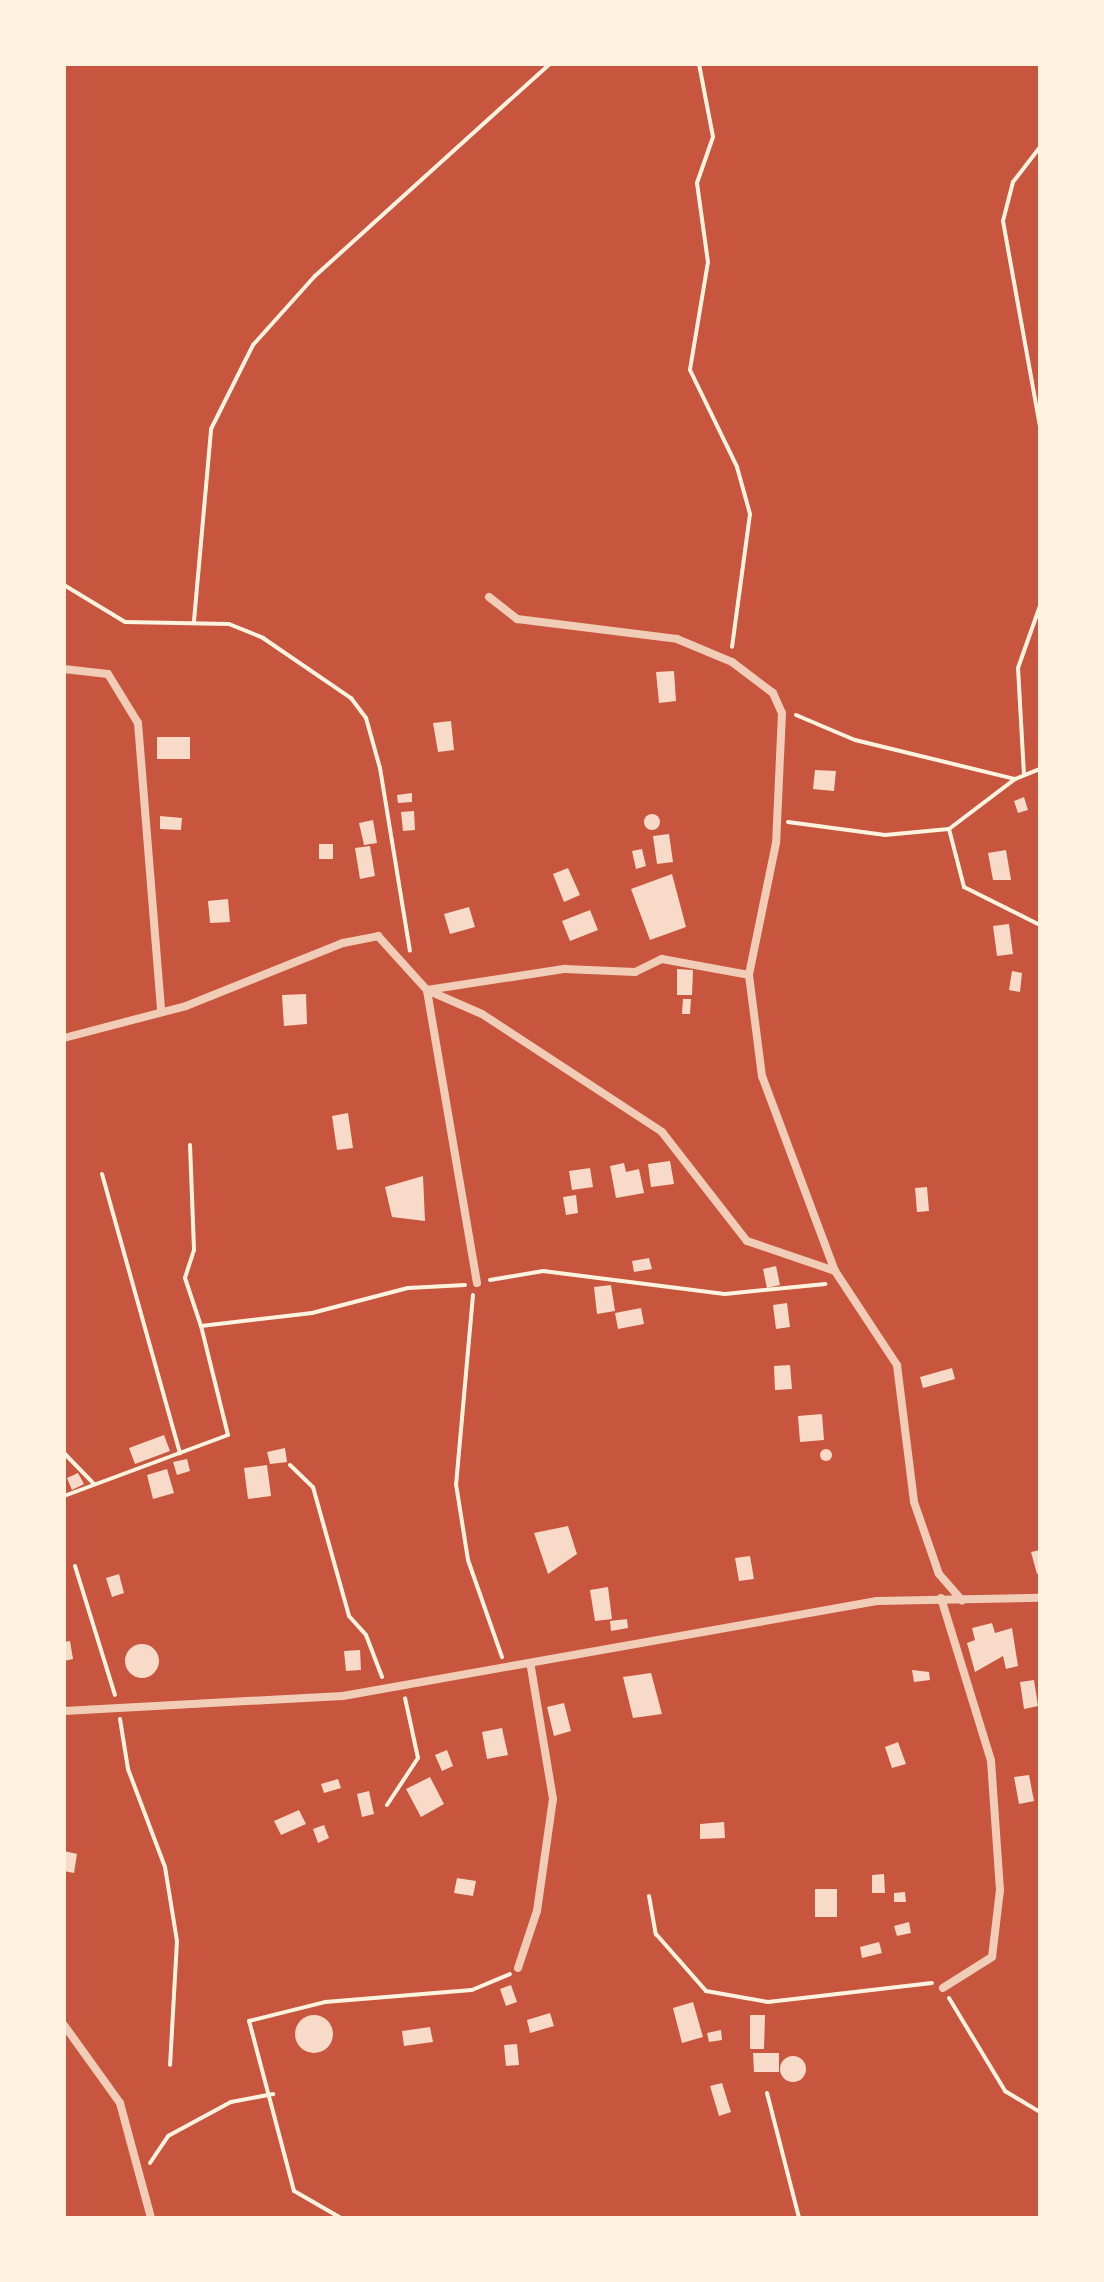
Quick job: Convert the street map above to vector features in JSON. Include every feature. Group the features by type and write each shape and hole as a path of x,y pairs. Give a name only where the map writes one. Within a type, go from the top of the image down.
{"street":[{"path":"489,597 517,619 646,630 732,662 773,693 782,713 777,824 749,975 774,1119 835,1271 844,1288 879,1329 897,1365 914,1502 939,1574 962,1600"},
{"path":"64,669 108,674 138,723 161,1011"},
{"path":"64,1038 161,1011 364,936 378,936 427,990 482,1014 638,1113 680,1150 727,1225 747,1241 835,1271"},
{"path":"427,990 565,969 635,972 662,959 749,975"},
{"path":"427,990 477,1283"},
{"path":"941,1598 991,1761 1000,1890 992,1957 943,1988"},
{"path":"64,1711 119,1710 387,1691 531,1667 813,1612 941,1598 1040,1598"},
{"path":"518,1968 537,1911 553,1799 531,1667"},
{"path":"64,2025 120,2103 144,2172 151,2218"}],"path":[{"path":"194,621 211,429 253,345 315,276 550,64"},
{"path":"699,64 713,137 697,183 708,262 690,370 737,467 750,514 732,662"},
{"path":"1040,147 1013,182 1003,221 1040,426"},
{"path":"64,585 125,622 229,624 263,638 333,683 366,718 393,828 415,980"},
{"path":"1024,775 1018,668 1040,606"},
{"path":"793,713 855,740 1015,779"},
{"path":"777,824 817,822 885,835 949,829 1015,779 1040,769"},
{"path":"949,829 964,887 1040,925"},
{"path":"64,1496 228,1435 201,1326 185,1278 194,1250 190,1145"},
{"path":"102,1174 180,1453"},
{"path":"201,1326 543,1271 725,1294 819,1283 844,1288"},
{"path":"465,1285 476,1318 458,1450 459,1518 507,1671"},
{"path":"64,1453 94,1484"},
{"path":"290,1465 313,1487 349,1616 366,1635 387,1691"},
{"path":"75,1566 119,1710 122,1749 152,1847 162,1857 177,1941 170,2065"},
{"path":"387,1805 418,1758 403,1688"},
{"path":"649,1896 656,1934 706,1991 768,2002 912,1982 943,1988 1005,2091 1040,2112"},
{"path":"341,2218 294,2191 273,2094 248,2030 259,2013 472,1990 518,1968"},
{"path":"767,2093 799,2218"},
{"path":"144,2172 168,2136 231,2102 273,2094"},
{"path":"809,2218 826,2218"}],"building":[{"path":"674,671 676,701 659,703 656,672"},
{"path":"451,721 454,750 438,752 433,723"},
{"path":"157,737 190,737 190,759 157,759"},
{"path":"815,770 836,771 834,791 813,789"},
{"path":"412,793 412,802 398,803 397,795"},
{"path":"1024,797 1028,810 1018,813 1014,801"},
{"path":"414,811 415,830 403,831 401,812"},
{"path":"649,814 655,814 660,822 658,828 649,830 644,825 644,819"},
{"path":"160,816 182,818 181,830 160,829"},
{"path":"373,820 377,843 364,845 359,823"},
{"path":"669,834 673,862 657,864 653,836"},
{"path":"319,844 333,844 333,859 319,859"},
{"path":"370,846 375,876 360,879 355,848"},
{"path":"642,849 646,866 636,869 632,851"},
{"path":"1006,850 1011,880 993,880 988,853"},
{"path":"568,868 580,895 564,902 553,874"},
{"path":"672,874 686,927 650,940 631,889"},
{"path":"228,899 230,922 210,923 208,901"},
{"path":"469,907 475,927 450,934 444,914"},
{"path":"590,910 598,930 570,941 562,921"},
{"path":"1009,924 1013,954 997,956 993,926"},
{"path":"677,969 693,970 692,995 677,995"},
{"path":"1012,971 1022,973 1020,992 1009,990"},
{"path":"306,994 307,1024 284,1026 282,995"},
{"path":"683,999 691,999 690,1014 682,1014"},
{"path":"348,1113 353,1148 337,1150 332,1116"},
{"path":"670,1161 674,1184 651,1187 648,1164"},
{"path":"624,1163 626,1172 639,1169 644,1193 616,1198 610,1166"},
{"path":"590,1168 593,1187 572,1190 569,1171"},
{"path":"423,1176 425,1221 392,1217 385,1187"},
{"path":"927,1187 929,1211 917,1212 915,1188"},
{"path":"576,1195 578,1213 566,1215 563,1197"},
{"path":"649,1258 652,1269 634,1272 632,1261"},
{"path":"776,1266 780,1285 767,1288 763,1269"},
{"path":"611,1285 615,1311 597,1314 594,1287"},
{"path":"787,1303 790,1327 776,1329 773,1305"},
{"path":"641,1308 644,1324 618,1329 615,1313"},
{"path":"790,1365 792,1389 775,1390 774,1366"},
{"path":"952,1368 955,1379 923,1388 920,1377"},
{"path":"822,1414 824,1440 800,1442 798,1416"},
{"path":"164,1435 170,1451 135,1464 129,1448"},
{"path":"285,1448 287,1462 270,1464 267,1452"},
{"path":"826,1449 832,1455 826,1461 820,1455"},
{"path":"187,1459 190,1471 177,1475 173,1462"},
{"path":"267,1465 271,1496 248,1499 244,1468"},
{"path":"167,1469 174,1493 153,1499 147,1475"},
{"path":"78,1473 84,1484 72,1490 67,1478"},
{"path":"568,1526 577,1554 548,1574 534,1533"},
{"path":"1040,1550 1040,1573 1037,1574 1031,1552"},
{"path":"750,1556 754,1579 739,1581 735,1558"},
{"path":"119,1574 124,1593 112,1597 106,1578"},
{"path":"608,1587 612,1619 595,1621 590,1590"},
{"path":"627,1619 628,1628 611,1631 610,1621"},
{"path":"992,1623 995,1633 1012,1628 1018,1666 1006,1669 1003,1656 975,1672 967,1643 975,1640 972,1628"},
{"path":"70,1641 73,1659 64,1661 64,1642"},
{"path":"142,1644 154,1649 159,1661 154,1673 142,1678 130,1673 125,1661 130,1649"},
{"path":"360,1650 361,1670 346,1671 344,1651"},
{"path":"912,1670 929,1672 930,1680 914,1682"},
{"path":"651,1673 662,1714 633,1718 623,1677"},
{"path":"1034,1680 1038,1706 1024,1709 1020,1682"},
{"path":"564,1703 571,1731 554,1736 547,1707"},
{"path":"502,1728 508,1755 487,1759 482,1732"},
{"path":"898,1742 906,1764 892,1768 885,1747"},
{"path":"447,1750 453,1766 442,1771 435,1755"},
{"path":"1029,1775 1034,1801 1019,1804 1014,1777"},
{"path":"430,1777 444,1804 421,1817 406,1789"},
{"path":"338,1779 341,1788 324,1793 321,1784"},
{"path":"369,1791 374,1814 362,1817 357,1794"},
{"path":"299,1810 306,1824 281,1835 274,1821"},
{"path":"724,1822 725,1838 700,1839 700,1824"},
{"path":"324,1825 329,1838 318,1843 313,1829"},
{"path":"64,1851 77,1854 74,1873 64,1871"},
{"path":"884,1874 885,1893 872,1893 872,1875"},
{"path":"457,1878 476,1881 473,1896 454,1893"},
{"path":"815,1889 837,1889 837,1917 815,1917"},
{"path":"905,1892 906,1902 894,1902 894,1893"},
{"path":"909,1922 911,1933 897,1936 894,1926"},
{"path":"879,1942 882,1953 862,1958 860,1947"},
{"path":"511,1985 517,2002 506,2006 500,1989"},
{"path":"693,2002 703,2037 682,2043 673,2008"},
{"path":"550,2013 554,2026 530,2033 527,2020"},
{"path":"314,2015 328,2020 333,2034 328,2048 314,2053 300,2048 295,2034 300,2020"},
{"path":"750,2015 765,2015 764,2049 750,2049"},
{"path":"430,2027 433,2042 404,2046 402,2031"},
{"path":"721,2030 722,2040 709,2042 707,2033"},
{"path":"517,2044 519,2065 506,2066 504,2045"},
{"path":"753,2053 779,2053 779,2072 754,2072"},
{"path":"793,2056 802,2060 806,2069 802,2078 793,2082 784,2078 780,2069 784,2060"},
{"path":"722,2083 731,2112 719,2116 710,2086"}]}
